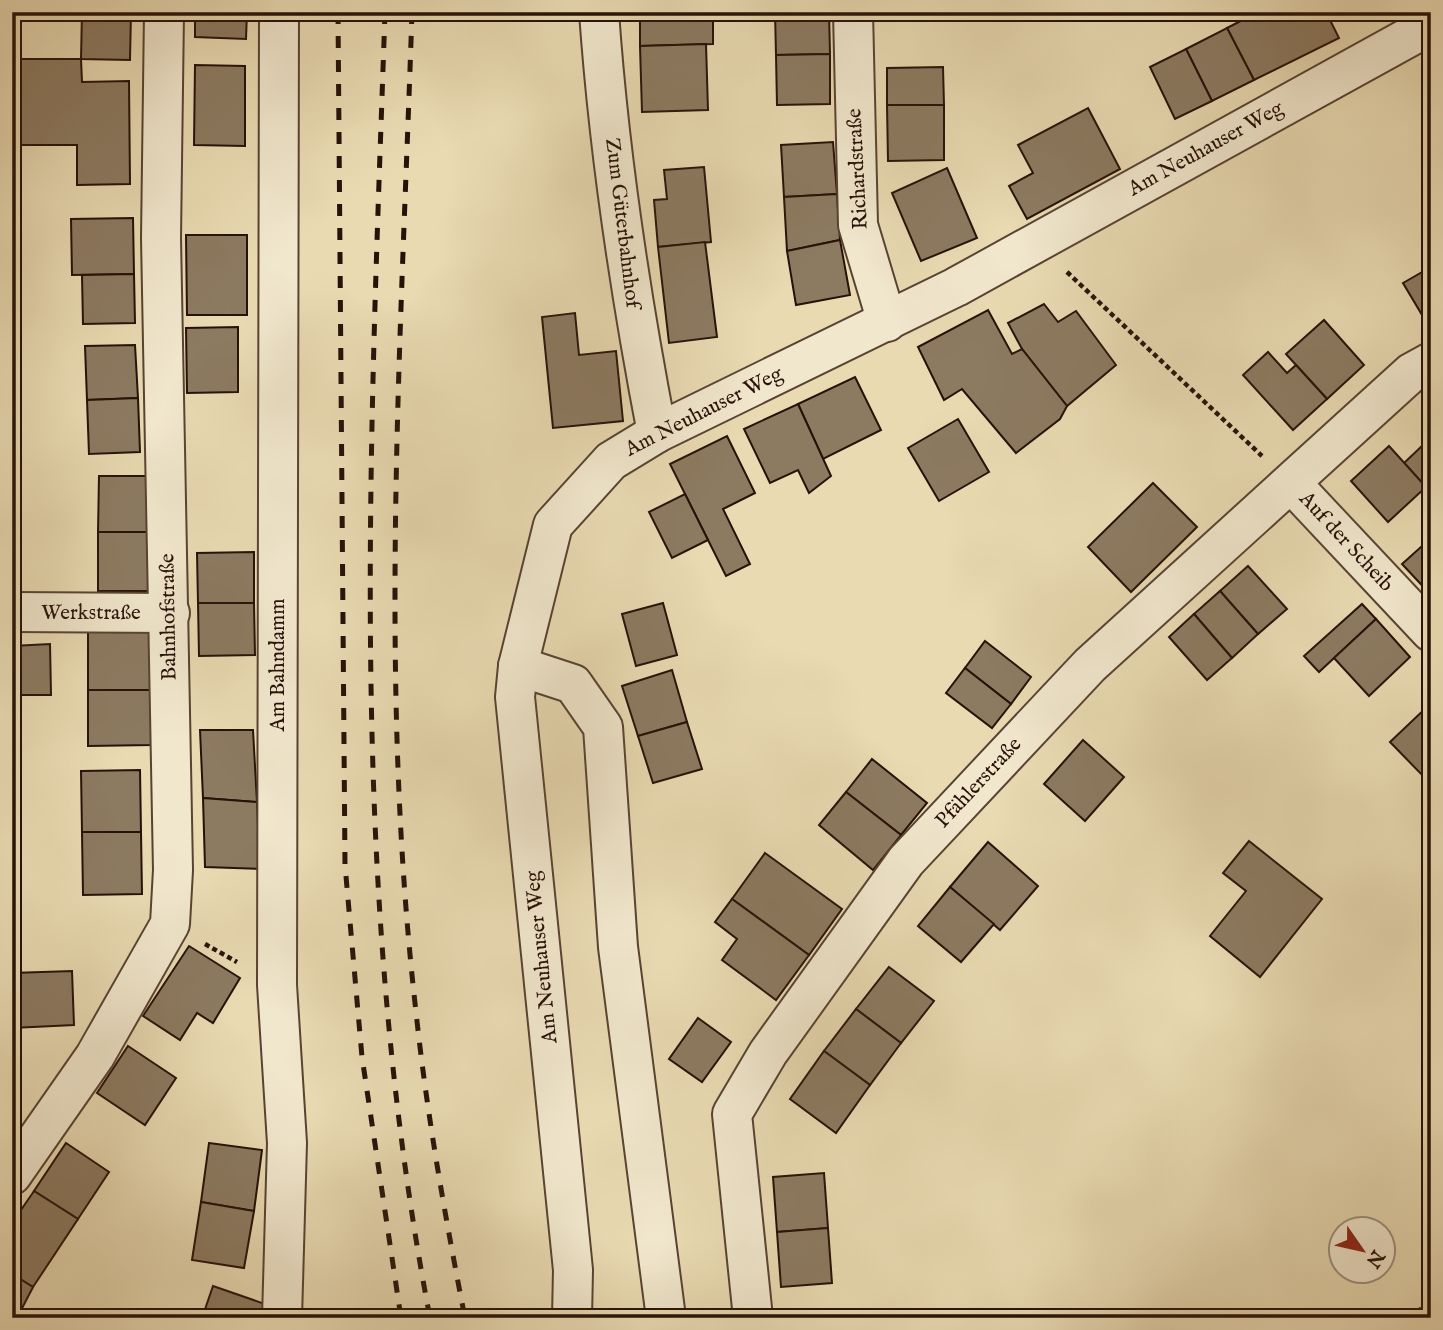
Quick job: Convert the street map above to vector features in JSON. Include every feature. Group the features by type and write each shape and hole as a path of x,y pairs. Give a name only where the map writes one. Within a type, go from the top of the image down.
{"street":[{"name":"Bahnhofstraße","path":"12,1175 95,1056 170,924 173,870 170,613 161,237 164,12"},
{"name":"Am Bahndamm","path":"279,12 277,985 287,1143 282,1318"},
{"name":"Zum Güterbahnhof","path":"599,12 605,88 630,294 657,433"},
{"name":"Richardstraße","path":"853,12 858,225 887,322"},
{"name":"Am Neuhauser Weg","path":"572,1318 573,1270 515,697 518,666 553,525 611,461 657,433 887,322 1431,24"},
{"name":"Pfählerstraße","path":"753,1318 732,1114 768,1053 906,861 1090,665 1411,373 1431,362"},
{"name":"Auf der Scheib","path":"1291,483 1431,632"},
{"name":"Werkstraße","path":"12,612 170,613"},
{"path":"518,666 573,684 603,727 618,947 666,1318"}],"path":[{"path":"1036,242 1291,483"},
{"path":"170,924 277,985"},
{"path":"1412,1318 1431,1298"}],"building":[{"path":"82,12 131,12 130,60 81,59"},
{"path":"195,12 247,12 246,39 195,37"},
{"path":"640,12 713,12 713,44 640,46"},
{"path":"775,12 829,12 830,54 776,55"},
{"path":"1258,12 1326,12 1339,38 1254,80 1227,28"},
{"path":"1227,28 1254,80 1212,101 1186,49"},
{"path":"706,44 708,110 642,112 640,46"},
{"path":"1186,49 1212,101 1175,119 1150,67"},
{"path":"830,54 830,104 777,105 776,55"},
{"path":"16,59 81,59 82,82 129,81 130,184 77,185 77,145 17,145"},
{"path":"195,65 245,66 245,146 194,145"},
{"path":"943,67 944,105 887,105 887,68"},
{"path":"887,105 944,105 944,160 888,161"},
{"path":"1088,108 1120,169 1027,219 1009,186 1033,173 1018,145"},
{"path":"833,142 837,194 784,197 781,145"},
{"path":"704,167 711,242 658,247 654,200 667,199 664,170"},
{"path":"947,168 977,238 921,261 892,193"},
{"path":"837,194 840,240 787,251 784,197"},
{"path":"133,218 134,274 72,275 71,219"},
{"path":"186,235 247,235 247,315 187,315"},
{"path":"840,240 850,295 796,305 787,251"},
{"path":"705,242 717,337 669,343 658,247"},
{"path":"1431,267 1431,330 1403,283"},
{"path":"134,274 135,323 83,324 82,275"},
{"path":"1044,304 1058,322 1076,311 1116,365 1067,406 1022,349 1008,323"},
{"path":"988,310 1012,354 1022,349 1067,406 1060,419 1016,453 962,389 944,400 918,347"},
{"path":"575,313 579,355 616,351 623,421 553,428 542,317"},
{"path":"1324,320 1364,365 1327,399 1286,354"},
{"path":"238,327 238,392 187,393 186,328"},
{"path":"135,345 138,398 87,400 85,346"},
{"path":"1268,352 1287,373 1296,365 1327,399 1293,430 1243,375"},
{"path":"855,377 881,430 823,459 798,404"},
{"path":"138,398 140,452 89,454 87,400"},
{"path":"798,404 831,476 809,493 798,470 770,483 744,429"},
{"path":"958,419 989,472 939,501 908,448"},
{"path":"727,436 755,493 723,509 750,564 726,576 670,464"},
{"path":"1423,445 1431,454 1431,493 1404,463"},
{"path":"1389,446 1426,487 1388,522 1351,481"},
{"path":"99,476 151,476 151,532 98,532"},
{"path":"1153,483 1197,527 1131,592 1088,547"},
{"path":"685,494 708,540 672,558 649,512"},
{"path":"98,532 151,532 150,591 98,591"},
{"path":"1431,538 1431,595 1402,564"},
{"path":"254,552 254,603 198,603 197,553"},
{"path":"1248,566 1287,609 1258,634 1220,591"},
{"path":"1220,591 1258,634 1232,658 1194,614"},
{"path":"198,603 254,603 255,655 199,656"},
{"path":"663,603 677,655 636,666 622,614"},
{"path":"1362,604 1376,619 1319,672 1304,656"},
{"path":"1194,614 1232,658 1207,680 1169,637"},
{"path":"1376,619 1410,657 1369,696 1334,658"},
{"path":"88,631 152,631 152,690 88,690"},
{"path":"985,641 1031,677 1011,704 965,668"},
{"path":"50,644 51,695 12,695 12,646"},
{"path":"965,668 1011,704 992,728 946,693"},
{"path":"672,670 687,722 638,736 622,686"},
{"path":"88,690 152,690 152,745 88,746"},
{"path":"1431,703 1431,773 1425,778 1390,742"},
{"path":"687,722 702,769 653,783 638,736"},
{"path":"200,730 253,730 257,802 203,798"},
{"path":"1083,740 1124,777 1085,821 1044,784"},
{"path":"872,759 927,803 901,835 846,792"},
{"path":"140,770 141,832 82,832 81,771"},
{"path":"846,792 901,835 873,870 819,825"},
{"path":"203,798 257,802 260,869 205,867"},
{"path":"82,832 141,832 142,894 83,895"},
{"path":"1249,841 1322,899 1260,977 1210,936 1246,891 1223,873"},
{"path":"988,842 1038,886 1000,930 950,887"},
{"path":"765,853 842,909 809,955 732,899"},
{"path":"950,887 994,924 961,962 918,926"},
{"path":"732,899 809,955 776,1000 722,960 737,939 715,922"},
{"path":"189,946 240,978 213,1023 197,1013 180,1040 143,1016"},
{"path":"889,967 934,1001 901,1043 856,1009"},
{"path":"72,971 74,1025 12,1028 12,973"},
{"path":"856,1009 901,1043 870,1085 824,1051"},
{"path":"698,1018 731,1042 702,1082 669,1059"},
{"path":"128,1046 176,1078 145,1125 97,1093"},
{"path":"824,1051 870,1085 836,1133 790,1099"},
{"path":"66,1143 109,1172 78,1219 34,1191"},
{"path":"209,1143 262,1150 254,1211 201,1202"},
{"path":"824,1173 828,1228 777,1232 773,1177"},
{"path":"34,1191 78,1219 33,1287 12,1274 12,1223"},
{"path":"201,1202 254,1211 244,1268 192,1260"},
{"path":"828,1228 832,1283 781,1287 777,1232"},
{"path":"12,1274 33,1287 17,1318 12,1318"},
{"path":"213,1286 265,1304 260,1318 202,1318"}],"railway":[{"path":"338,12 345,865 362,1057 401,1318"},
{"path":"385,12 371,503 375,830 386,993 404,1156 430,1318"},
{"path":"412,12 398,387 395,638 398,763 404,888 420,1051 437,1165 465,1318"}]}
